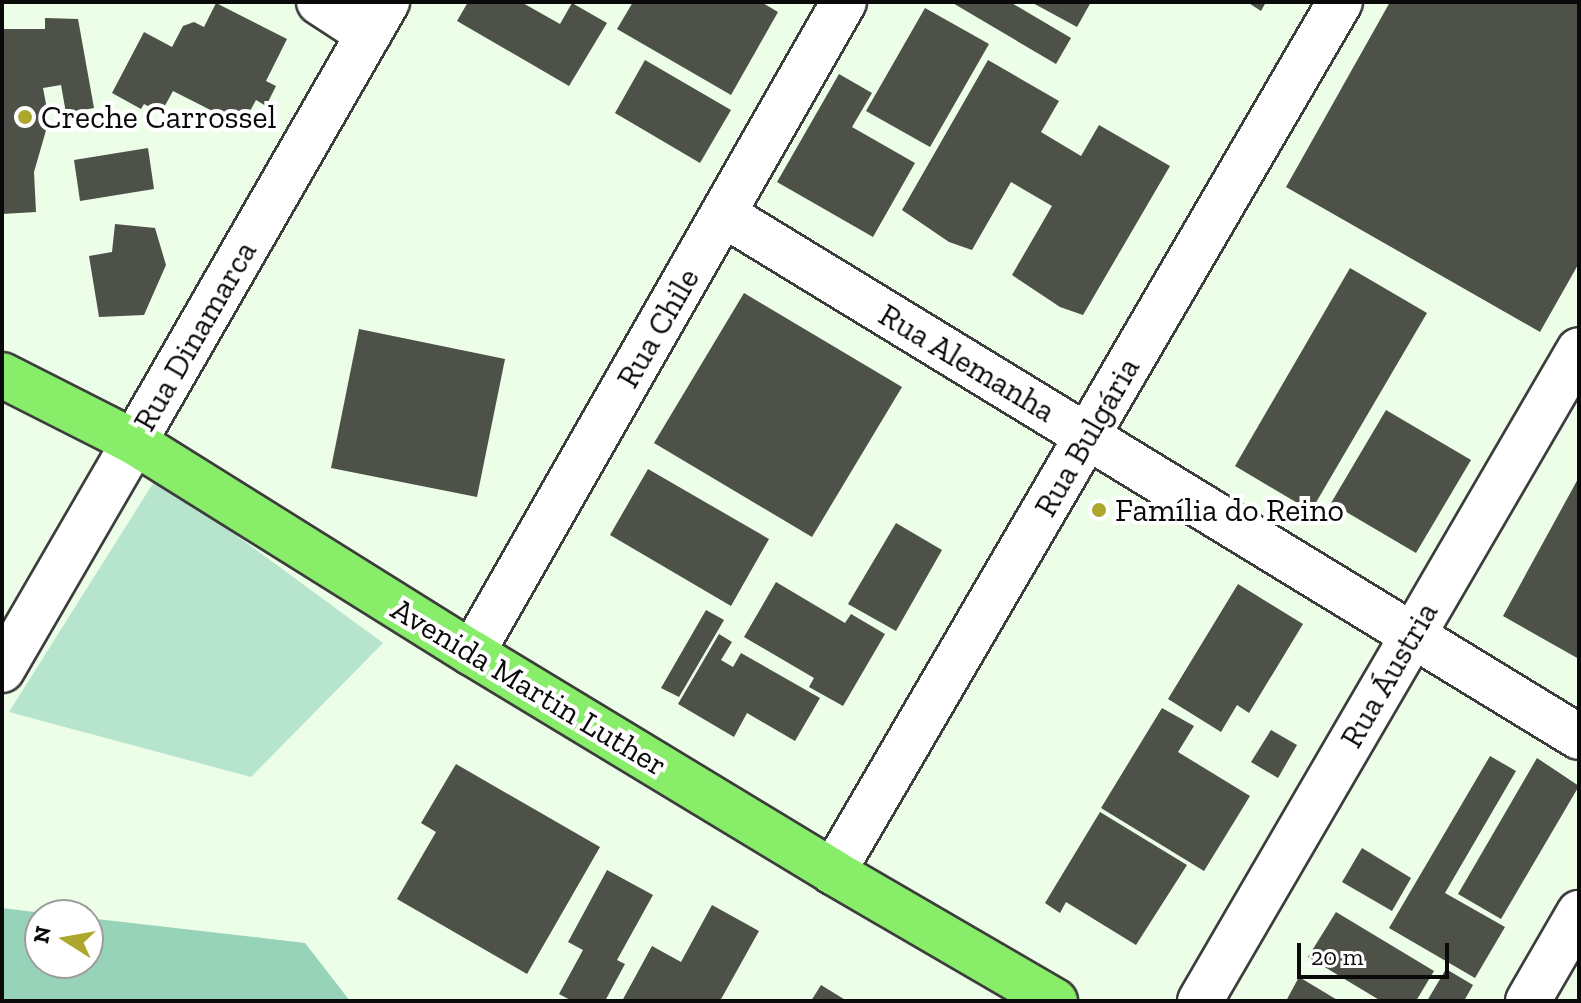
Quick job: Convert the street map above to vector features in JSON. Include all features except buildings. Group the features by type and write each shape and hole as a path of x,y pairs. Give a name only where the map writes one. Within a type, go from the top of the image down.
{"main road":[{"name":"Avenida Martin Luther","path":"2,375 134,442 472,653 833,872 1055,1001"}],"street":[{"path":"319,2 377,18"},
{"name":"Rua Chile","path":"472,653 844,2"},
{"name":"Rua Bulgária","path":"833,872 1340,2"},
{"name":"Rua Dinamarca","path":"2,670 377,18"},
{"name":"Rua Alemanha","path":"723,214 1579,737"},
{"name":"Rua Áustria","path":"1200,1001 1579,350"},
{"path":"1528,1001 1579,913"}],"green space":[{"path":"157,477 383,643 251,777 9,712"},
{"path":"2,908 24,911 24,979 104,979 104,920 305,943 350,1001 2,1001"}],"place":[{"name":"Creche Carrossel","path":"25,117"},
{"name":"Família do Reino","path":"1099,510"}]}
